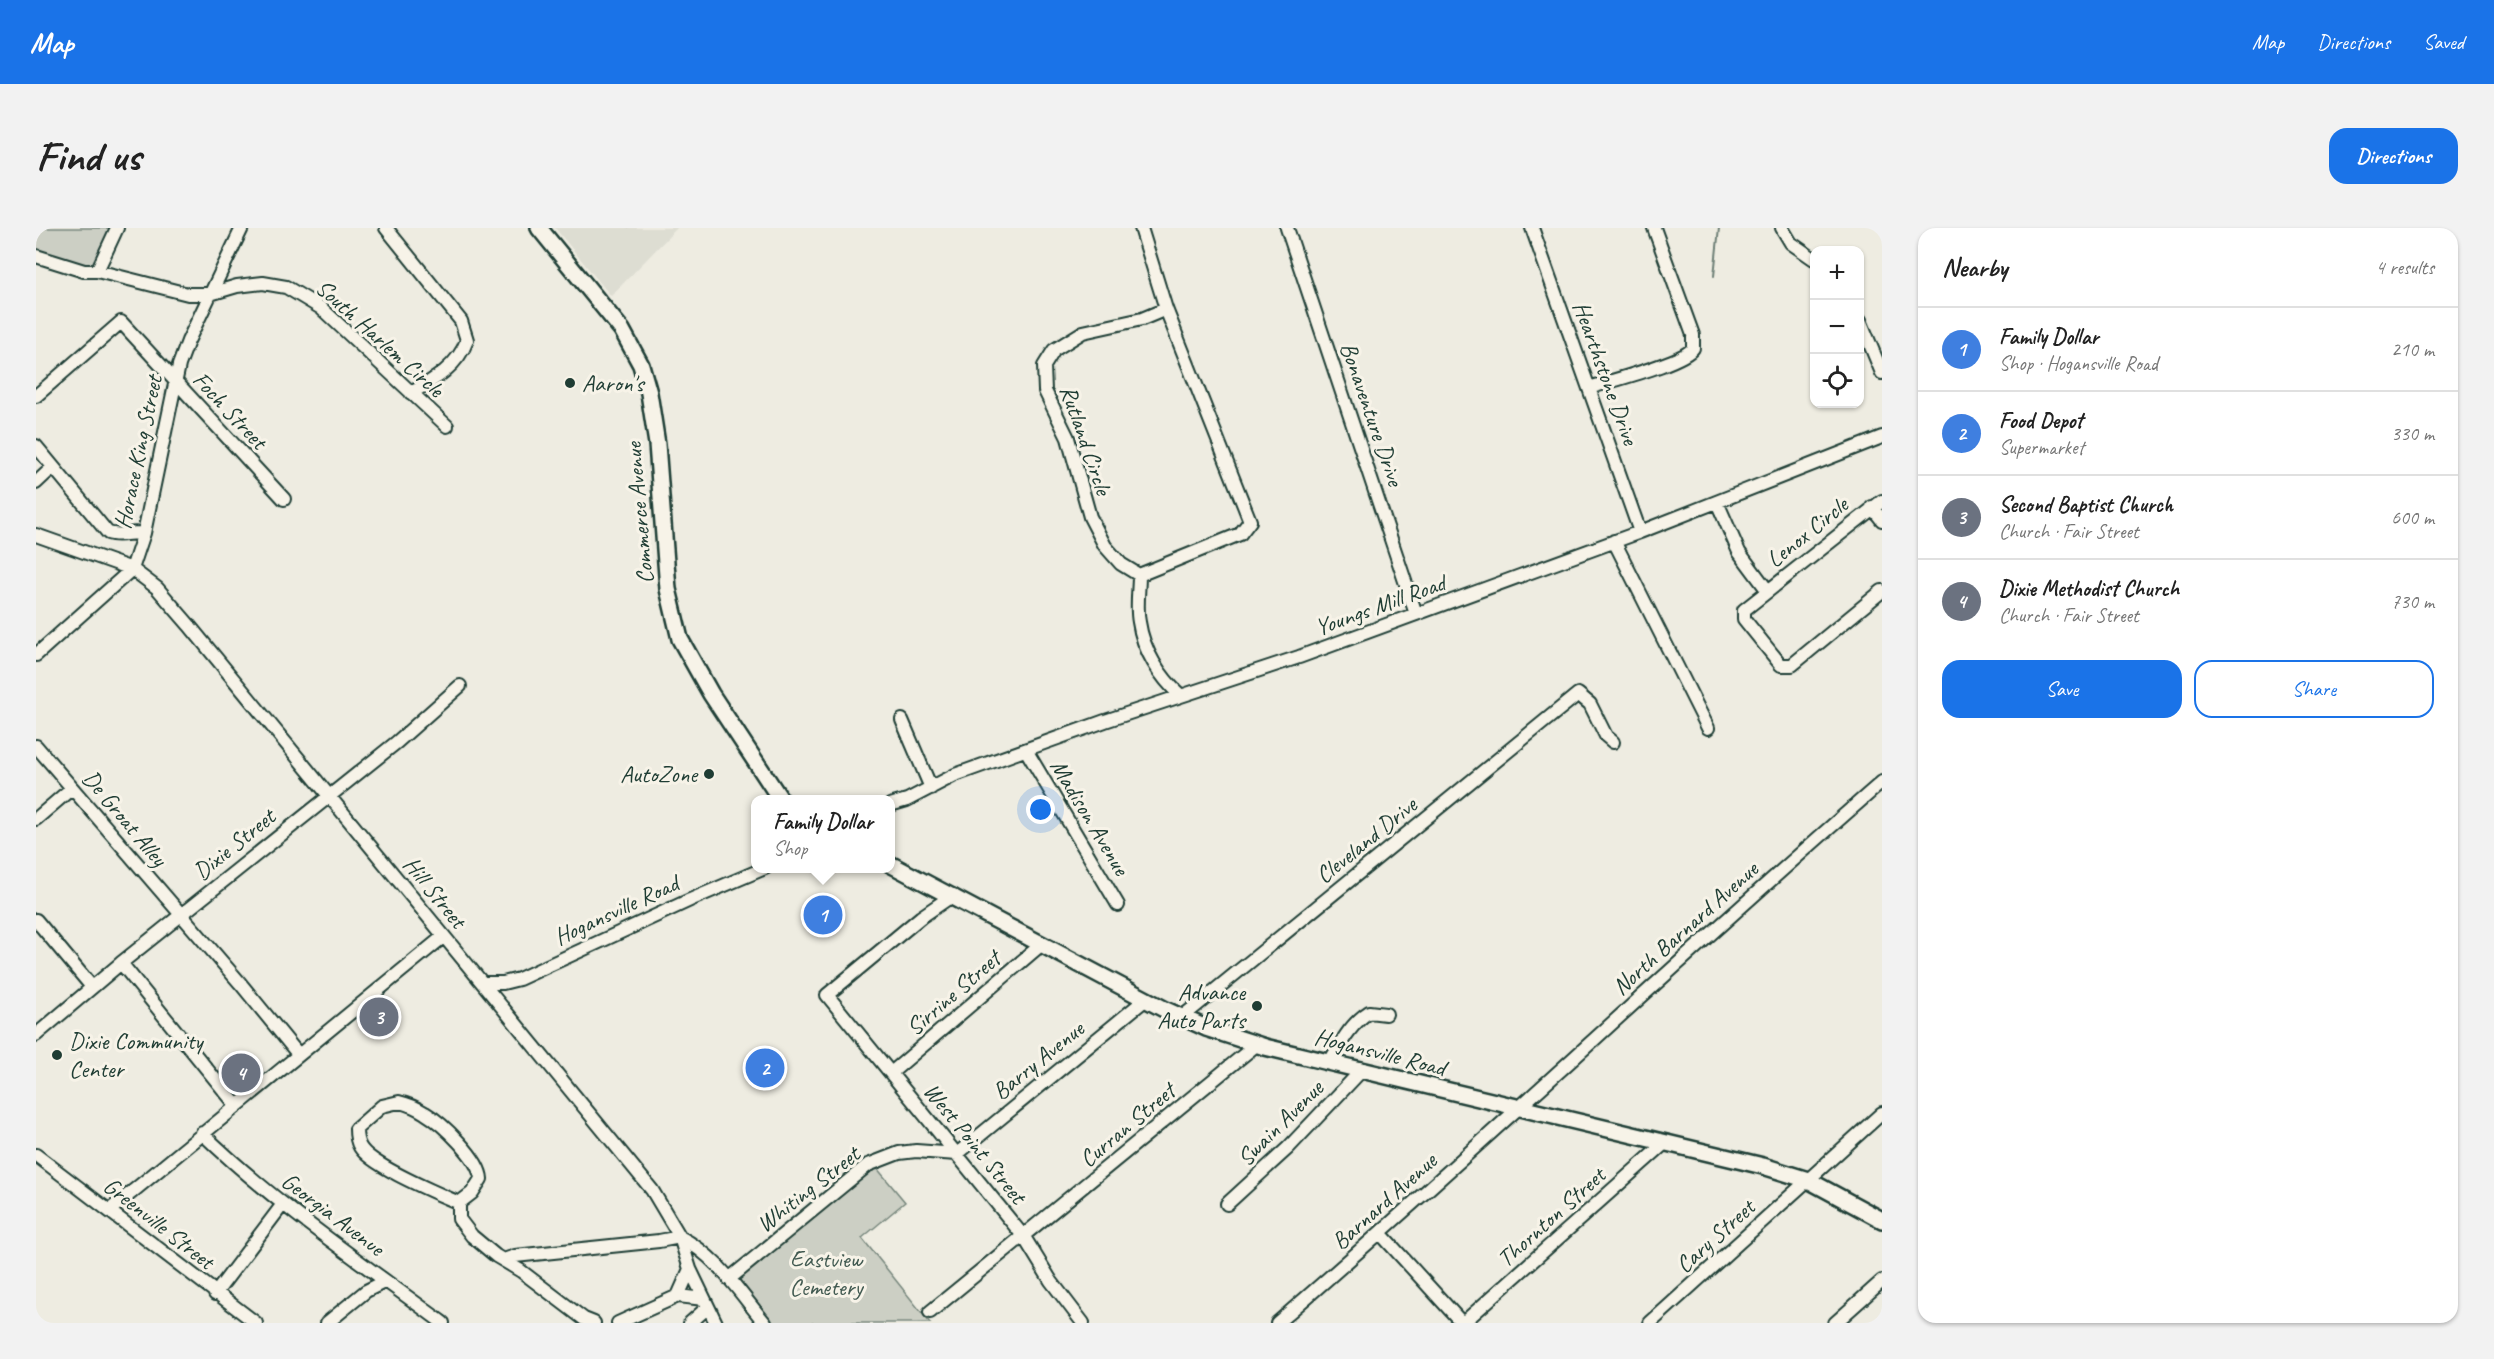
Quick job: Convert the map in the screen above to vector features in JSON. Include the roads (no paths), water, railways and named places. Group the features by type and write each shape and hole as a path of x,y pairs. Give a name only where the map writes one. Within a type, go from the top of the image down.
{"main road":[{"name":"Commerce Avenue","path":"539,228 622,330 641,365 657,444 668,589 680,639 711,694 778,795"},
{"name":"Hogansville Road","path":"895,866 1181,1018 1256,1045 1763,1166 1808,1180 1882,1220"}],"street":[{"path":"97,271 117,228"},
{"name":"Horace King Street","path":"36,655 132,569 144,533 175,380 188,341 242,228"},
{"path":"386,228 461,321 467,340 454,363 411,393"},
{"path":"1141,228 1166,309 1250,522 1240,534 1139,575 1139,623 1156,667 1180,695"},
{"name":"Bonaventure Drive","path":"1287,228 1416,614"},
{"name":"Hearthstone Drive","path":"1532,228 1640,532"},
{"path":"1589,388 1685,356 1693,348 1692,334 1654,228"},
{"path":"1782,228 1791,243 1800,252 1810,257"},
{"name":"South Harlem Circle","path":"36,256 84,271 97,271 188,294 210,294 237,286 263,283 286,287 321,308 447,426"},
{"name":"Rutland Circle","path":"1139,575 1121,564 1105,546 1090,517 1068,438 1045,391 1044,366 1054,350 1083,332 1142,319 1166,309"},
{"name":"Foch Street","path":"36,396 121,322 284,500"},
{"path":"1864,330 1882,373"},
{"name":"Youngs Mill Road","path":"895,803 955,775 1180,695 1299,657 1640,532 1882,437"},
{"path":"36,446 108,533 115,536 131,532 144,533"},
{"path":"36,483 53,467"},
{"name":"Lenox Circle","path":"1717,502 1739,552 1768,591"},
{"name":"Lenox Circle","path":"1882,520 1877,504 1744,610 1744,619 1781,665 1792,665 1882,591"},
{"name":"Hill Street","path":"36,535 132,569 157,588 566,1086 619,1147 652,1190 680,1237 697,1246 710,1257 765,1323"},
{"path":"1614,541 1708,728"},
{"name":"Dixie Street","path":"38,1029 328,794 397,742 460,686"},
{"name":"Cleveland Drive","path":"1181,1018 1578,694 1590,704 1606,736 1613,742"},
{"path":"902,720 931,788"},
{"name":"De Groat Alley","path":"36,746 240,983 298,1054"},
{"name":"Madison Avenue","path":"1026,750 1118,905"},
{"name":"North Barnard Avenue","path":"1518,1108 1882,782"},
{"path":"36,819 72,788"},
{"name":"Hogansville Road","path":"483,983 503,983 519,979 753,873"},
{"name":"West Point Street","path":"953,895 921,917 827,995 1024,1237 1051,1281 1083,1323"},
{"path":"36,920 92,987"},
{"path":"110,1210 444,936"},
{"name":"Sirrine Street","path":"891,1073 1042,944"},
{"path":"121,963 236,1105"},
{"name":"Barry Avenue","path":"957,1154 1146,999"},
{"path":"1329,1063 1352,1026 1362,1016 1369,1012 1386,1014"},
{"name":"Curran Street","path":"930,1312 1256,1045"},
{"name":"Swain Avenue","path":"1227,1204 1288,1148 1362,1070"},
{"path":"399,1102 427,1113 460,1144 479,1166 481,1179 472,1193 459,1203 405,1179 367,1154 360,1148 356,1129 382,1106 391,1103 399,1102"},
{"name":"Barnard Avenue","path":"1277,1323 1381,1233 1518,1108"},
{"name":"Cary Street","path":"1650,1323 1882,1113"},
{"name":"Georgia Avenue","path":"202,1133 283,1204 443,1323"},
{"name":"Thornton Street","path":"1462,1323 1666,1142"},
{"name":"Whiting Street","path":"729,1279 868,1166 898,1153 916,1151 957,1154"},
{"name":"Greenville Street","path":"36,1155 110,1210 215,1294 256,1323"},
{"path":"459,1203 459,1220 472,1236 584,1319 594,1323"},
{"path":"215,1294 283,1204"},
{"path":"1381,1233 1462,1323"},
{"path":"504,1260 515,1256 680,1237 690,1269 716,1323"},
{"path":"678,1296 690,1269"},
{"path":"327,1323 366,1291 386,1281"},
{"path":"1835,1323 1882,1281"},
{"path":"618,1323 678,1296 706,1303"},
{"path":"690,1323 706,1303"}],"waterway":[{"path":"1714,276 1719,228"}],"place":[{"name":"Aaron's","path":"570,383"},
{"name":"AutoZone","path":"709,774"},
{"name":"Family Dollar","path":"823,915"},
{"name":"Advance Auto Parts","path":"1257,1006"},
{"name":"Second Baptist Church","path":"379,1017"},
{"name":"Dixie Community Center","path":"57,1055"},
{"name":"Food Depot","path":"765,1068"},
{"name":"Dixie Methodist Church","path":"241,1073"}],"park label":[{"name":"Eastview Cemetery","path":"826,1273"}]}
